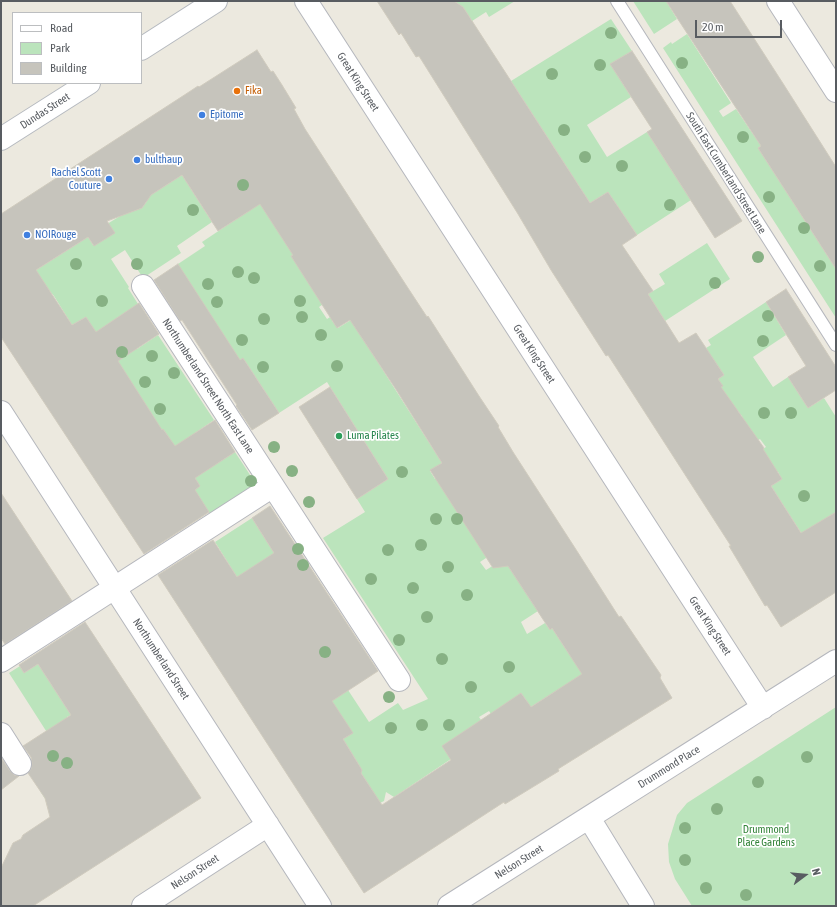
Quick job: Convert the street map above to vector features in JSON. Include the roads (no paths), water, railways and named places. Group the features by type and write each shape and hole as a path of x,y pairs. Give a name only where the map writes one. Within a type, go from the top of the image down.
{"street":[{"path":"142,48 216,1"},
{"name":"Great King Street","path":"306,1 763,708"},
{"path":"778,1 836,91"},
{"name":"Dundas Street","path":"1,139 86,84"},
{"name":"Northumberland Street North East Lane","path":"143,286 399,680"},
{"name":"Northumberland Street","path":"1,412 320,906"},
{"path":"1,661 273,486"},
{"name":"Drummond Place","path":"589,818 836,661"},
{"path":"1,734 20,764"},
{"path":"589,818 643,906"},
{"name":"Nelson Street","path":"449,906 589,818"},
{"name":"Nelson Street","path":"143,906 268,825"}],"lane":[{"name":"South East Cumberland Street Lane","path":"617,1 836,346"}],"place":[{"name":"Fika","path":"237,91"},
{"name":"Epitome","path":"202,115"},
{"name":"bulthaup","path":"137,160"},
{"name":"Rachel Scott Couture","path":"109,179"},
{"name":"NOIRouge","path":"27,235"},
{"name":"Luma Pilates","path":"339,436"}],"park label":[{"name":"Drummond Place Gardens","path":"766,836"}]}
